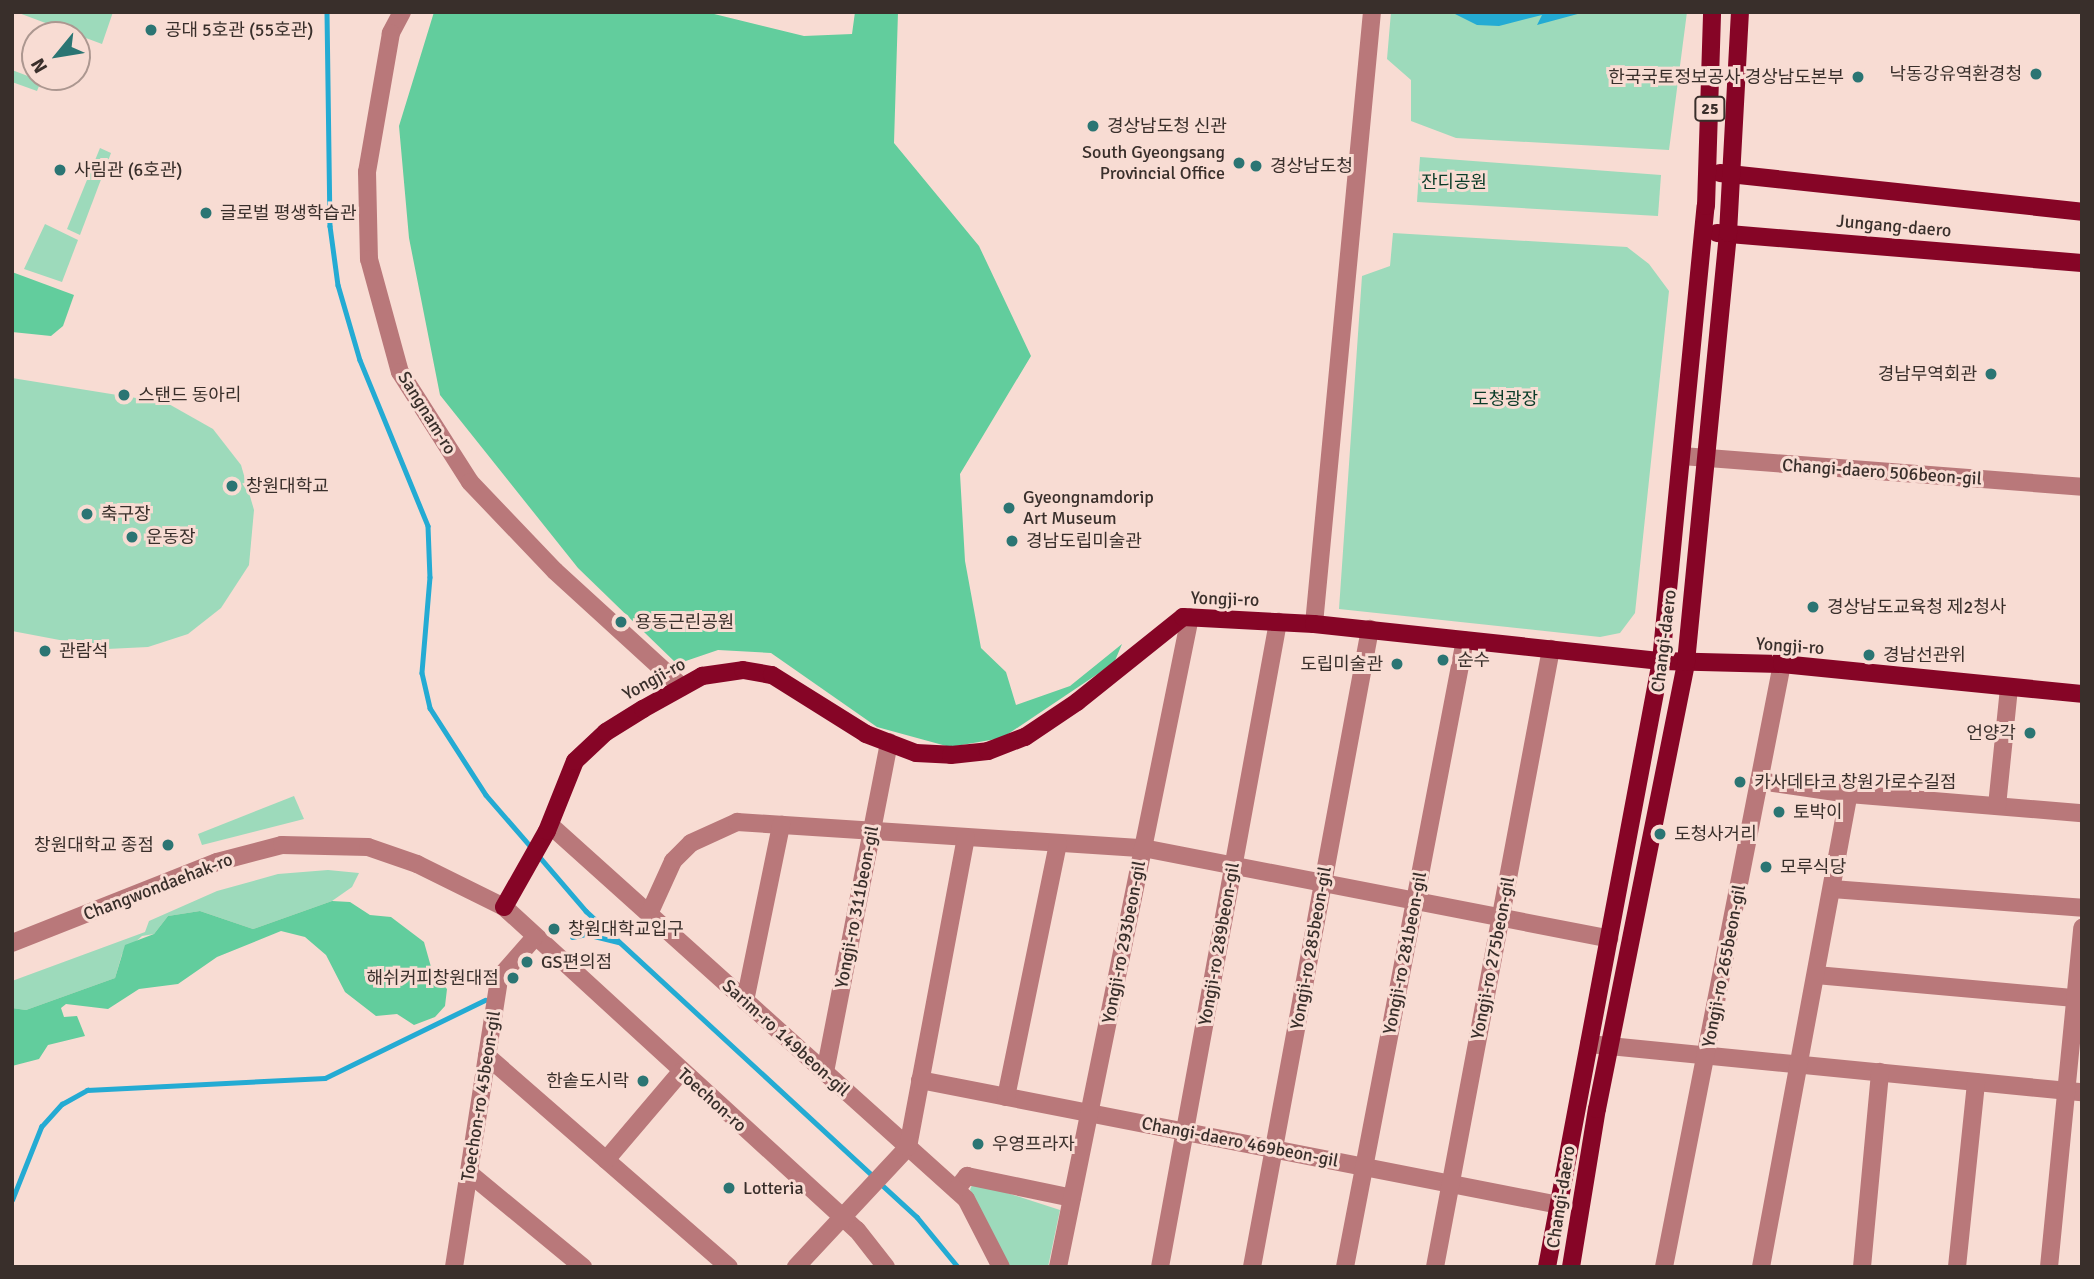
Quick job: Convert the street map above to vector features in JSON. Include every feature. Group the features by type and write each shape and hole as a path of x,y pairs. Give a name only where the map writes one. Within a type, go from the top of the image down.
{"main road":[{"name":"Changi-daero","path":"1547,1267 1661,661 1709,170 1712,12"},
{"name":"Changi-daero","path":"1571,1267 1609,1046 1686,662 1703,457 1728,233 1740,12"},
{"name":"Jungang-daero","path":"1709,170 1731,176 2082,212"},
{"name":"Jungang-daero","path":"1703,233 2082,263"},
{"name":"Yongji-ro","path":"504,907 548,828 575,761 606,732 702,676 743,670 772,675 866,734 916,752 951,755 988,751 1025,737 1077,702 1183,617 1370,629 1661,661 1782,664 2082,694"}],"street":[{"name":"Sangnam-ro","path":"402,12 391,33 367,172 369,259 400,372 470,482 555,571 682,687"},
{"path":"1314,624 1371,12"},
{"name":"Changi-daero 506beon-gil","path":"1682,456 2082,487"},
{"name":"Yongji-ro 293beon-gil","path":"1058,1267 1190,617"},
{"name":"Yongji-ro 289beon-gil","path":"1160,1267 1278,621"},
{"name":"Yongji-ro 285beon-gil","path":"1252,1267 1370,629"},
{"name":"Yongji-ro 281beon-gil","path":"1345,1267 1465,640"},
{"name":"Yongji-ro 275beon-gil","path":"1435,1267 1551,649"},
{"name":"Yongji-ro 265beon-gil","path":"1664,1267 1782,664"},
{"path":"1997,806 2009,688"},
{"name":"Yongji-ro 311beon-gil","path":"825,1072 889,742"},
{"path":"1759,781 1849,794 2082,813"},
{"path":"1762,1267 1849,794"},
{"path":"649,914 673,862 691,843 737,822 1143,848 1609,939"},
{"path":"746,1001 781,825"},
{"name":"Sarim-ro 149beon-gil","path":"548,828 649,914 825,1072 904,1151 966,1199 1001,1267"},
{"path":"796,1267 904,1151 966,837"},
{"path":"1006,1097 1058,843"},
{"name":"Changwondaehak-ro","path":"12,943 217,862 282,845 368,847 417,864 504,907 534,938"},
{"path":"1832,889 2082,908"},
{"path":"2049,1267 2074,1091 2075,998 2082,928"},
{"name":"Toechon-ro 45beon-gil","path":"454,1267 499,978 534,938"},
{"name":"Toechon-ro","path":"534,938 681,1072 845,1212 886,1267"},
{"path":"1816,975 2075,998"},
{"path":"1589,1044 2074,1091"},
{"path":"487,1056 729,1267"},
{"path":"607,1160 681,1072"},
{"path":"1862,1267 1880,1072"},
{"name":"Changi-daero 469beon-gil","path":"920,1080 1559,1205"},
{"path":"1957,1267 1976,1082"},
{"path":"469,1173 583,1267"},
{"path":"956,1190 967,1176 1072,1198"}],"green space":[{"path":"16,12 113,12 102,44 91,40 91,21 40,21"},
{"path":"434,12 706,12 804,36 852,34 855,12 898,12 894,143 979,246 1031,356 960,474 965,561 981,648 1006,672 1016,705 1070,686 1122,644 1114,663 1002,738 950,747 877,727 771,653 718,650 677,664 578,568 440,395 409,238 399,126"},
{"path":"1391,12 1687,12 1669,150 1456,138 1411,121 1411,80 1387,59"},
{"path":"12,70 21,73 21,85 12,82"},
{"path":"100,148 111,153 80,235 67,229"},
{"name":"잔디공원","path":"1420,157 1661,175 1658,216 1417,202"},
{"path":"45,224 78,240 62,282 24,269"},
{"name":"도청광장","path":"1393,233 1627,247 1649,264 1669,291 1635,613 1620,633 1600,637 1339,609 1362,276 1390,266"},
{"path":"12,272 74,295 63,326 51,336 12,332"},
{"name":"운동장","path":"12,378 167,403 213,429 241,465 254,510 249,565 221,608 188,634 148,647 107,649 12,631"},
{"path":"294,796 304,819 202,845 198,834"},
{"path":"328,870 359,873 352,887 332,901 253,929 200,911 168,916 154,934 142,936 122,954 115,978 26,1010 12,1008 12,981 145,932 149,921 217,891 278,874"},
{"path":"332,901 350,902 370,915 391,917 424,942 433,974 447,989 445,1006 435,1017 414,1025 397,1014 376,1016 345,992 326,955 305,937 281,931 217,957 178,984 139,989 108,1009 66,1004 61,1008 64,1017 77,1016 85,1036 48,1045 39,1059 12,1066 12,1008 26,1010 115,978 125,945 154,934 168,916 200,911 253,929"},
{"path":"973,1182 1060,1210 1048,1267 1006,1267 970,1190"}],"water":[{"path":"1451,12 1585,12 1537,25 1542,15 1499,26 1477,25"}],"waterway":[{"path":"327,12 330,226 338,285 360,360 428,526 430,577 422,673 430,708 486,795 532,848"},
{"path":"538,855 586,911 875,1178"},
{"path":"572,937 586,934 619,942"},
{"path":"12,1200 41,1127 62,1104 87,1090 325,1078 485,1000"},
{"path":"881,1184 917,1217 958,1267"}],"place":[{"name":"공대 5호관 (55호관)","path":"151,30"},
{"name":"낙동강유역환경청","path":"2036,74"},
{"name":"한국국토정보공사 경상남도본부","path":"1858,77"},
{"name":"경상남도청 신관","path":"1093,126"},
{"name":"South Gyeongsang Provincial Office","path":"1239,163"},
{"name":"경상남도청","path":"1256,166"},
{"name":"사림관 (6호관)","path":"60,170"},
{"name":"글로벌 평생학습관","path":"206,213"},
{"name":"경남무역회관","path":"1991,374"},
{"name":"스탠드 동아리","path":"124,395"},
{"name":"창원대학교","path":"232,486"},
{"name":"Gyeongnamdorip Art Museum","path":"1009,508"},
{"name":"축구장","path":"87,514"},
{"name":"운동장","path":"132,537"},
{"name":"경남도립미술관","path":"1012,541"},
{"name":"경상남도교육청 제2청사","path":"1813,607"},
{"name":"용동근린공원","path":"621,622"},
{"name":"관람석","path":"45,651"},
{"name":"경남선관위","path":"1869,655"},
{"name":"순수","path":"1443,660"},
{"name":"도립미술관","path":"1397,664"},
{"name":"언양각","path":"2030,733"},
{"name":"카사데타코 창원가로수길점","path":"1740,782"},
{"name":"토박이","path":"1779,812"},
{"name":"도청사거리","path":"1660,834"},
{"name":"창원대학교 종점","path":"168,845"},
{"name":"모루식당","path":"1766,867"},
{"name":"창원대학교입구","path":"554,929"},
{"name":"GS편의점","path":"527,962"},
{"name":"해쉬커피창원대점","path":"513,978"},
{"name":"한솥도시락","path":"643,1081"},
{"name":"우영프라자","path":"978,1144"},
{"name":"Lotteria","path":"729,1188"}]}
